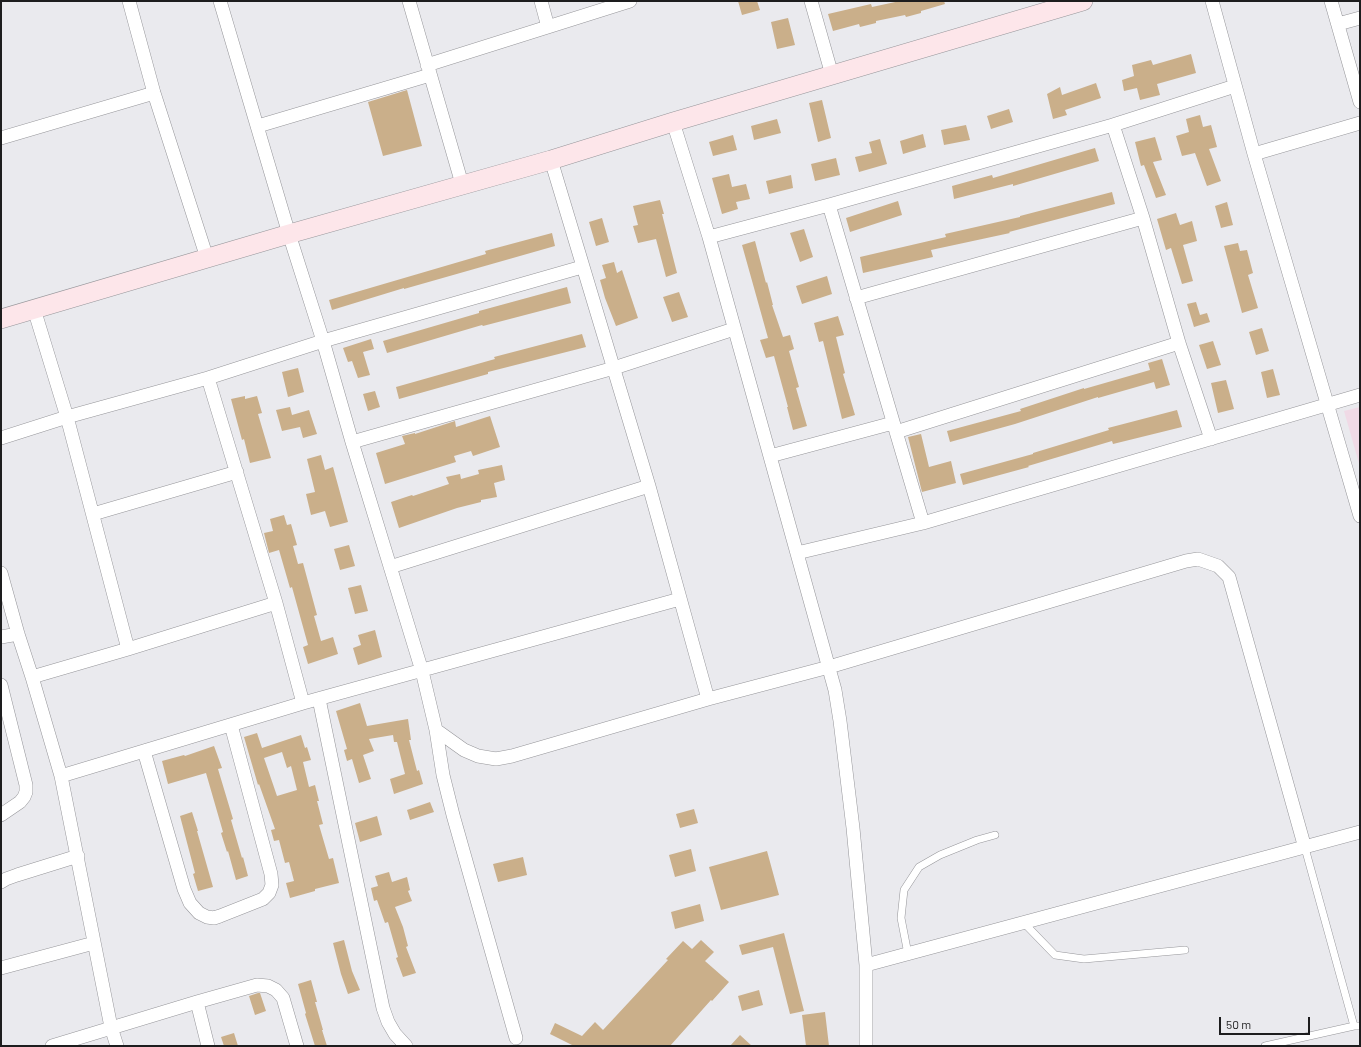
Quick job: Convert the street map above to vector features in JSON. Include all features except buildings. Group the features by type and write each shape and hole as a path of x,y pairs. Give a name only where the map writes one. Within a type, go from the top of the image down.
{"street":[{"path":"129,1 154,93 207,258"},
{"path":"220,1 422,671 436,730 443,775 453,815 516,1038"},
{"path":"409,1 462,184"},
{"path":"540,1 548,27"},
{"path":"258,126 429,70 548,27 630,1"},
{"path":"811,1 832,75"},
{"path":"1,319 289,234 551,160 673,122 1083,1"},
{"path":"1212,1 1254,154 1360,516"},
{"path":"1331,1 1360,102"},
{"path":"1338,24 1360,18"},
{"path":"709,237 1113,125 1235,86"},
{"path":"1,138 154,93"},
{"path":"673,122 709,237 835,690 853,828 866,965 866,1046"},
{"path":"1254,154 1360,123"},
{"path":"1113,125 1143,218 1179,343 1211,439"},
{"path":"551,160 649,486 708,699"},
{"path":"828,205 923,523"},
{"path":"856,298 1143,218"},
{"path":"1,438 67,417 208,378 323,341 582,267"},
{"path":"34,309 67,417 128,649"},
{"path":"352,442 614,368 734,329"},
{"path":"770,456 894,427 1179,343"},
{"path":"208,378 276,603 304,703"},
{"path":"797,553 923,523 1360,395"},
{"path":"93,514 237,472"},
{"path":"390,567 649,486"},
{"path":"436,730 464,750 478,756 496,759 512,756 708,699 829,667 1198,558 1218,566 1229,577 1305,848"},
{"path":"1,573 61,776 111,1027 117,1046"},
{"path":"61,776 304,703 680,599"},
{"path":"32,677 276,603"},
{"path":"1,636 18,634"},
{"path":"1,685 26,785 26,792 24,798 20,802 1,815"},
{"path":"319,699 383,1008 388,1022 395,1034 406,1046"},
{"path":"144,750 184,889 190,903 200,913 207,917 214,918 263,899 269,893 272,885 271,874 230,725"},
{"path":"866,965 1360,832"},
{"path":"1,882 17,874 78,856"},
{"path":"1,968 94,943"},
{"path":"52,1046 111,1027 257,985 268,986 276,990 283,998 297,1046"},
{"path":"196,1002 208,1046"}],"lane":[{"path":"908,954 901,918 904,890 918,867 940,855 977,840 995,835"},
{"path":"1265,1046 1357,1026 1305,848"},
{"path":"1024,923 1055,955 1084,958 1184,950"}],"shaded area":[{"path":"1360,407 1360,467 1344,411"}]}
